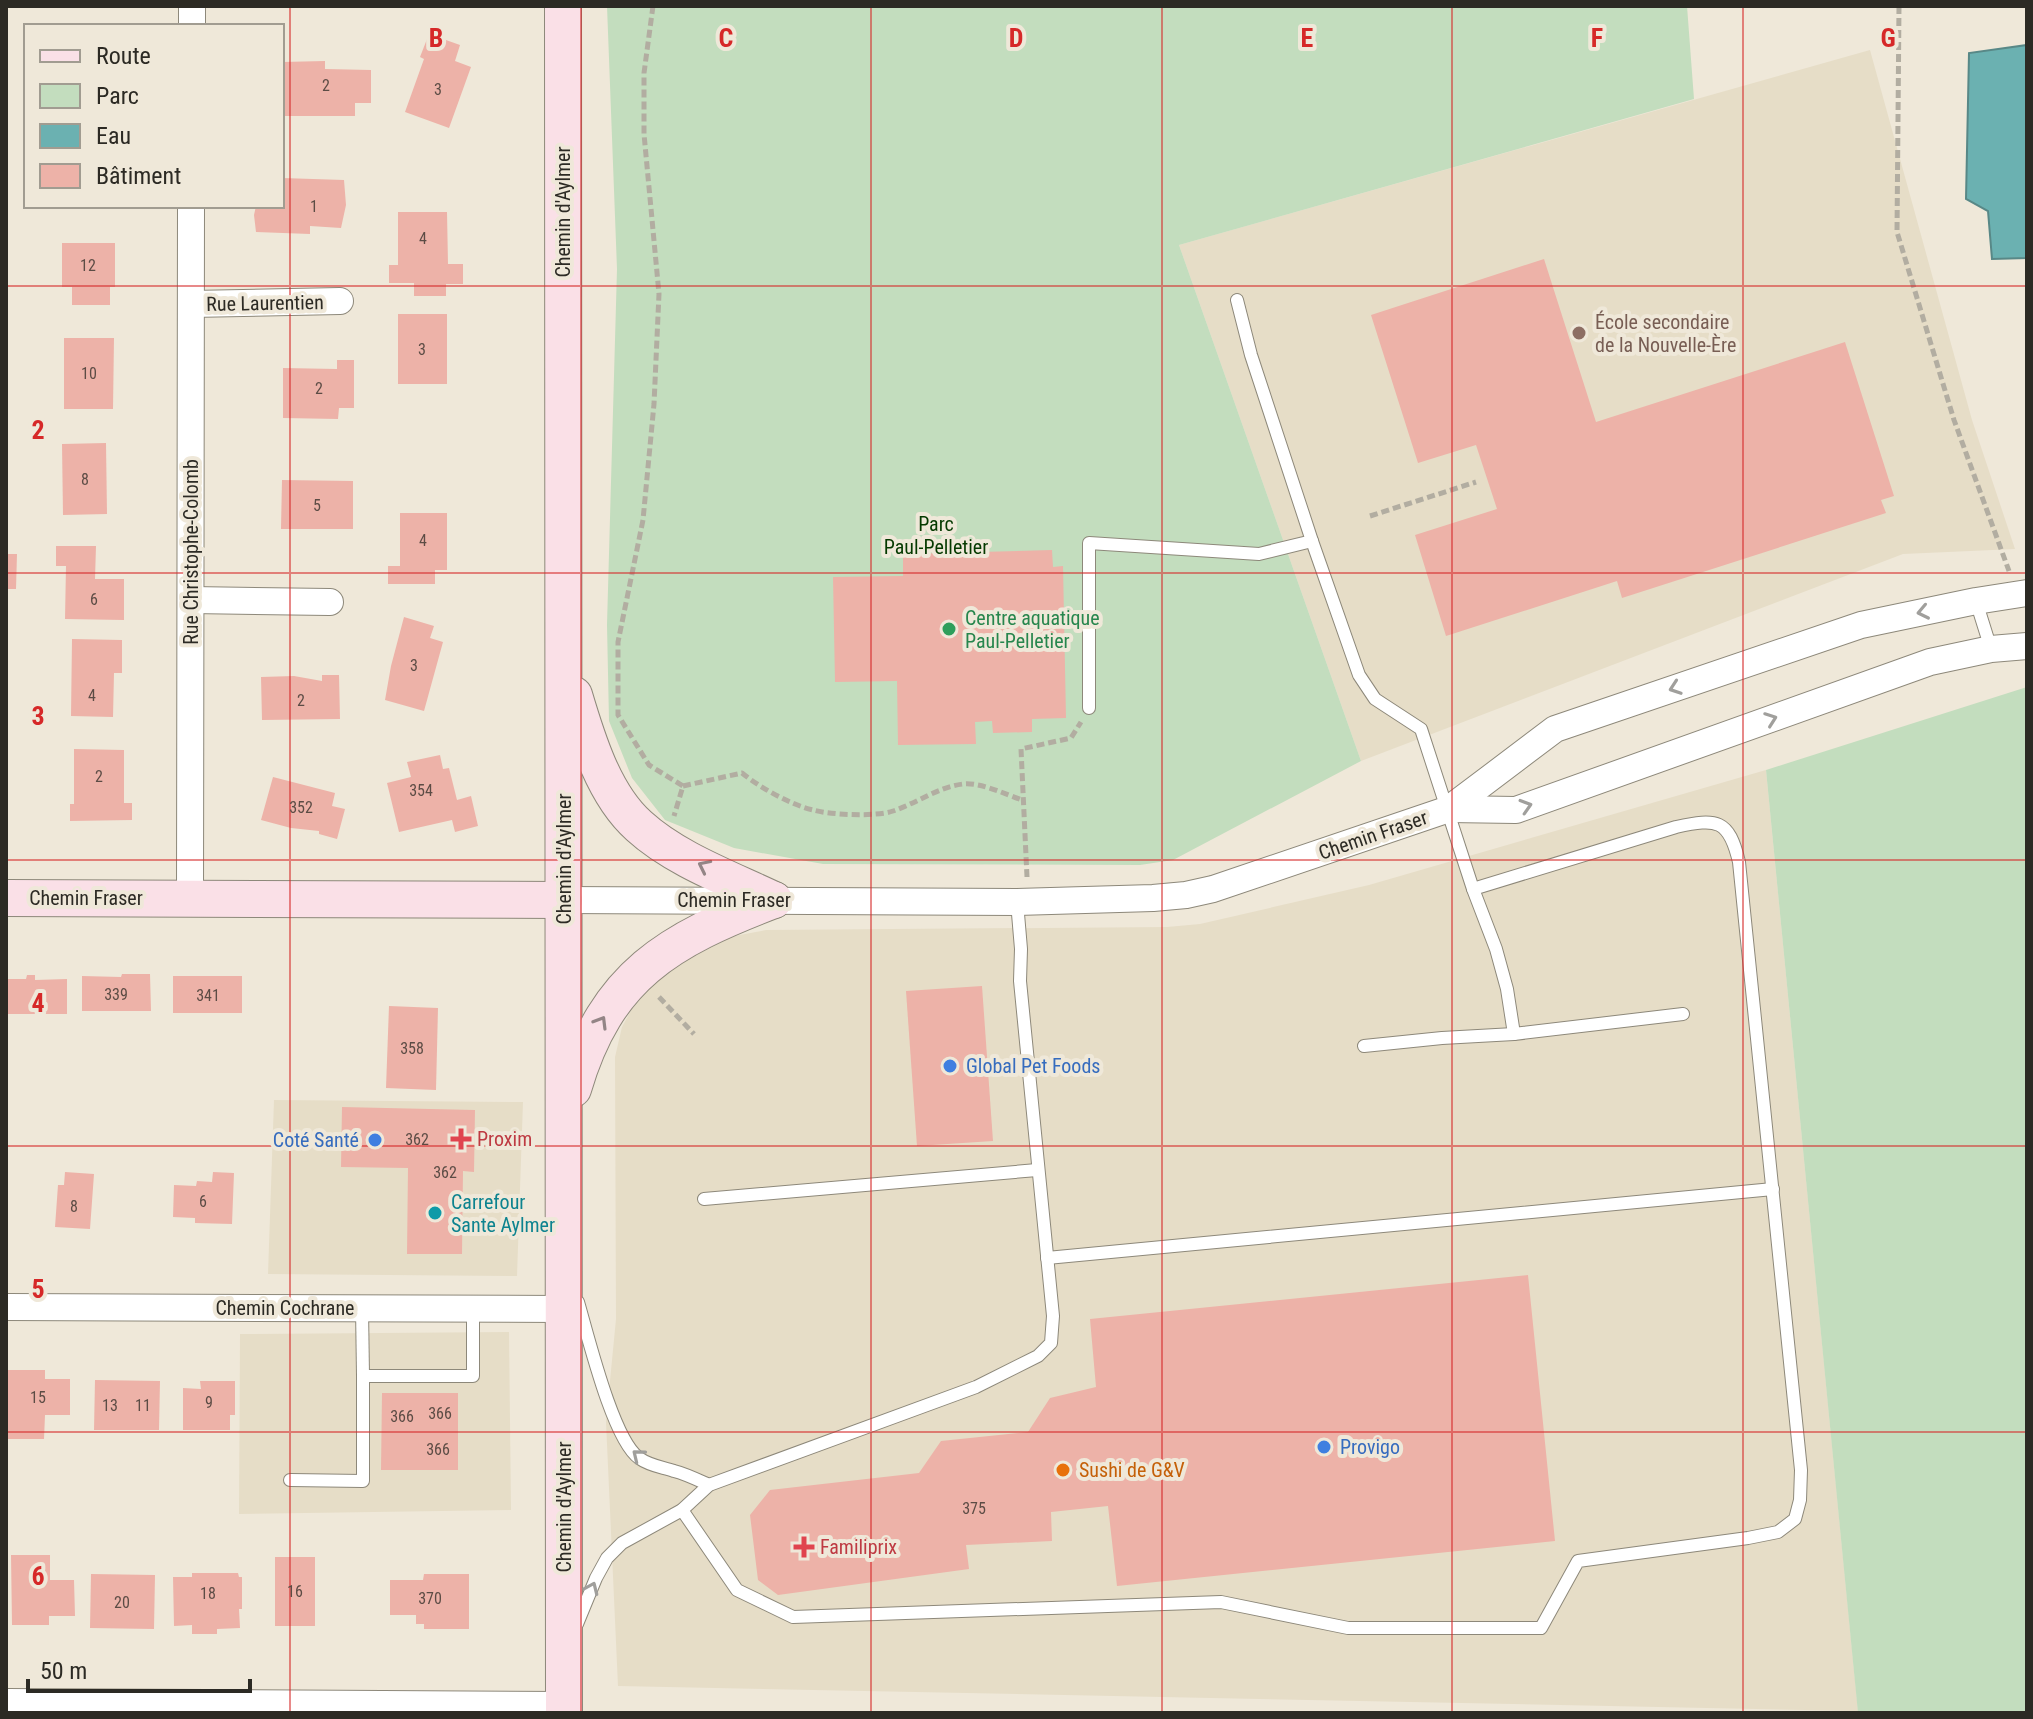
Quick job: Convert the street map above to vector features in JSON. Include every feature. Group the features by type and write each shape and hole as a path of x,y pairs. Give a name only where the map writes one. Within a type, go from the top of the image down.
{"main road":[{"name":"Chemin d'Aylmer","path":"563,6 564,1709"},
{"path":"563,657 585,734 620,803 638,825 691,860 774,900"},
{"name":"Chemin Fraser","path":"6,898 564,900"},
{"path":"564,1121 582,1058 597,1027 616,997 636,975 692,935 774,900"}],"street":[{"name":"Rue Christophe-Colomb","path":"190,899 191,208"},
{"name":"Rue Laurentien","path":"191,304 340,301"},
{"name":"Chemin Fraser","path":"564,900 1023,902 1186,895 1213,889 1449,809 1555,729 1861,625 2022,594"},
{"path":"191,600 330,602"},
{"name":"Chemin Fraser","path":"1449,809 1516,810 1930,662 1991,649 2027,646"},
{"name":"Chemin Cochrane","path":"6,1307 564,1309"},
{"path":"6,1702 564,1709"}],"lane":[{"path":"1237,300 1251,355 1359,675 1375,699 1421,729 1473,889 1496,949 1514,1034"},
{"path":"1089,708 1089,543 1259,554 1312,541"},
{"path":"1976,601 1991,649"},
{"path":"682,1510 737,1590 793,1617 1221,1602 1348,1628 1541,1628 1578,1561 1748,1538 1778,1532 1795,1519 1800,1500 1801,1470 1739,862 1733,838 1720,825 1701,821 1473,889"},
{"path":"564,1661 582,1609 607,1558 622,1543 682,1510 709,1485 976,1387 1038,1356 1051,1343 1053,1316 1020,981 1023,902"},
{"path":"1364,1046 1514,1034 1683,1014"},
{"path":"704,1199 1037,1170"},
{"path":"1047,1258 1773,1189"},
{"path":"564,1259 619,1432 637,1457 709,1485"},
{"path":"290,1480 363,1481 362,1308"},
{"path":"363,1376 473,1376 473,1308"}],"path":[{"path":"653,6 644,73 644,134 659,294 654,404 643,520 618,642 618,715 649,765 683,786 742,773 759,787 813,810 868,815 890,812 941,789 965,783 1022,800"},
{"path":"1899,6 1897,232 1954,420 2022,594"},
{"path":"1370,516 1476,482"},
{"path":"1023,902 1021,749 1071,738 1089,708"},
{"path":"671,829 683,786"},
{"path":"654,993 694,1034"}],"shaded area":[{"name":"École secondaire de la Nouvelle-Ère","path":"1870,50 1972,420 2015,549 1903,554 1361,761 1179,245"},
{"path":"1766,770 1858,1711 618,1686 606,1422 616,1319 615,1057 622,1027 634,1005 666,971 718,939 766,930 1167,927 1200,924 1369,885"},
{"path":"274,1100 523,1102 517,1276 268,1274"},
{"path":"509,1332 511,1510 239,1514 240,1334"}],"green space":[{"name":"Parc Paul-Pelletier","path":"607,6 1687,6 1694,99 1179,245 1361,761 1173,860 1140,865 823,864 734,848 665,820 632,778 609,721 607,625 617,269"},
{"path":"2027,687 2027,1713 1858,1713 1766,770"}],"water":[{"path":"2027,45 2027,258 1992,259 1988,211 1966,199 1969,53"}],"building":[{"path":"67,23 113,23 113,24"},
{"path":"429,34 460,45 455,61 471,67 449,128 405,112 424,59 420,57"},
{"path":"325,61 325,69 371,70 371,103 355,103 355,116 285,116 284,62"},
{"path":"284,178 344,180 346,205 341,228 310,226 310,234 256,232 256,208 284,208"},
{"path":"398,212 447,212 448,264 463,264 463,284 446,284 446,296 414,296 414,283 389,283 389,265 398,265"},
{"path":"62,243 115,243 115,287 110,287 110,305 72,305 72,287 62,287"},
{"path":"1544,259 1596,422 1845,342 1894,496 1881,500 1886,513 1622,598 1617,581 1446,636 1415,535 1497,509 1476,445 1418,463 1371,315"},
{"path":"398,314 447,314 447,384 398,384"},
{"path":"64,338 114,338 113,409 64,409"},
{"path":"337,360 354,360 354,408 339,408 338,419 283,418 283,368 337,369"},
{"path":"106,443 107,514 63,515 62,444"},
{"path":"282,480 353,481 353,529 281,529"},
{"path":"400,513 447,513 447,570 435,570 435,584 388,584 388,566 400,566"},
{"path":"56,546 96,546 95,579 124,579 124,620 65,619 66,566 56,566"},
{"name":"Centre aquatique Paul-Pelletier","path":"1052,550 1053,567 1063,566 1066,718 1032,719 1032,732 993,733 992,721 975,722 976,744 898,745 897,681 835,682 833,577 903,576 903,554"},
{"path":"6,554 17,554 16,589 6,589"},
{"path":"404,617 434,626 430,638 443,642 424,711 385,700"},
{"path":"72,639 122,640 122,673 114,673 113,717 71,716"},
{"path":"322,675 339,675 340,719 262,720 261,677 294,676 322,681"},
{"path":"74,749 124,750 124,803 132,803 132,820 70,821 70,804 74,804"},
{"path":"440,755 443,769 449,768 457,800 471,796 478,826 455,832 452,820 399,832 387,783 411,777 407,762"},
{"path":"273,777 335,793 332,806 345,809 337,839 319,834 319,831 261,820"},
{"path":"122,974 150,974 151,1011 82,1011 82,976 121,977"},
{"path":"27,975 35,975 35,980 67,979 67,1014 6,1014 6,979 26,979"},
{"path":"173,976 242,976 242,1013 173,1013"},
{"name":"Global Pet Foods","path":"982,986 993,1141 917,1146 906,991"},
{"path":"389,1006 438,1008 436,1090 386,1088"},
{"name":"Carrefour Sante Aylmer","path":"342,1107 475,1110 474,1172 463,1171 462,1254 407,1254 408,1168 341,1167"},
{"path":"65,1172 94,1174 90,1229 55,1227 58,1185 64,1185"},
{"path":"213,1172 234,1173 232,1224 195,1223 195,1218 173,1217 174,1185 196,1186 197,1181 212,1182"},
{"name":"Provigo","path":"1528,1275 1555,1541 1117,1586 1108,1506 1051,1512 1052,1541 966,1545 969,1569 778,1595 758,1580 750,1515 770,1490 919,1473 941,1441 1028,1432 1050,1398 1096,1387 1090,1319"},
{"path":"6,1370 45,1370 45,1379 70,1379 70,1415 45,1415 44,1439 6,1439"},
{"path":"95,1380 160,1381 159,1430 94,1430"},
{"path":"200,1381 235,1381 235,1415 230,1415 230,1430 183,1430 183,1388 201,1389"},
{"path":"382,1393 458,1393 458,1470 381,1470"},
{"path":"11,1555 50,1555 50,1580 74,1580 75,1616 49,1616 49,1625 12,1625"},
{"path":"275,1557 315,1557 315,1626 275,1626"},
{"path":"192,1573 238,1573 242,1577 240,1628 217,1629 217,1634 192,1634 192,1625 174,1626 173,1577 192,1577"},
{"path":"91,1574 155,1575 154,1629 90,1628"},
{"path":"424,1574 469,1574 469,1629 424,1629 424,1624 416,1624 416,1615 390,1615 390,1580 423,1580"}],"place":[{"name":"École secondaire de la Nouvelle-Ère","path":"1579,333"},
{"name":"Centre aquatique Paul-Pelletier","path":"949,629"},
{"name":"Global Pet Foods","path":"950,1066"},
{"name":"Proxim","path":"461,1139"},
{"name":"Coté Santé","path":"375,1140"},
{"name":"Carrefour Sante Aylmer","path":"435,1213"},
{"name":"Provigo","path":"1324,1447"},
{"name":"Sushi de G&V","path":"1063,1470"},
{"name":"Familiprix","path":"804,1547"}]}
